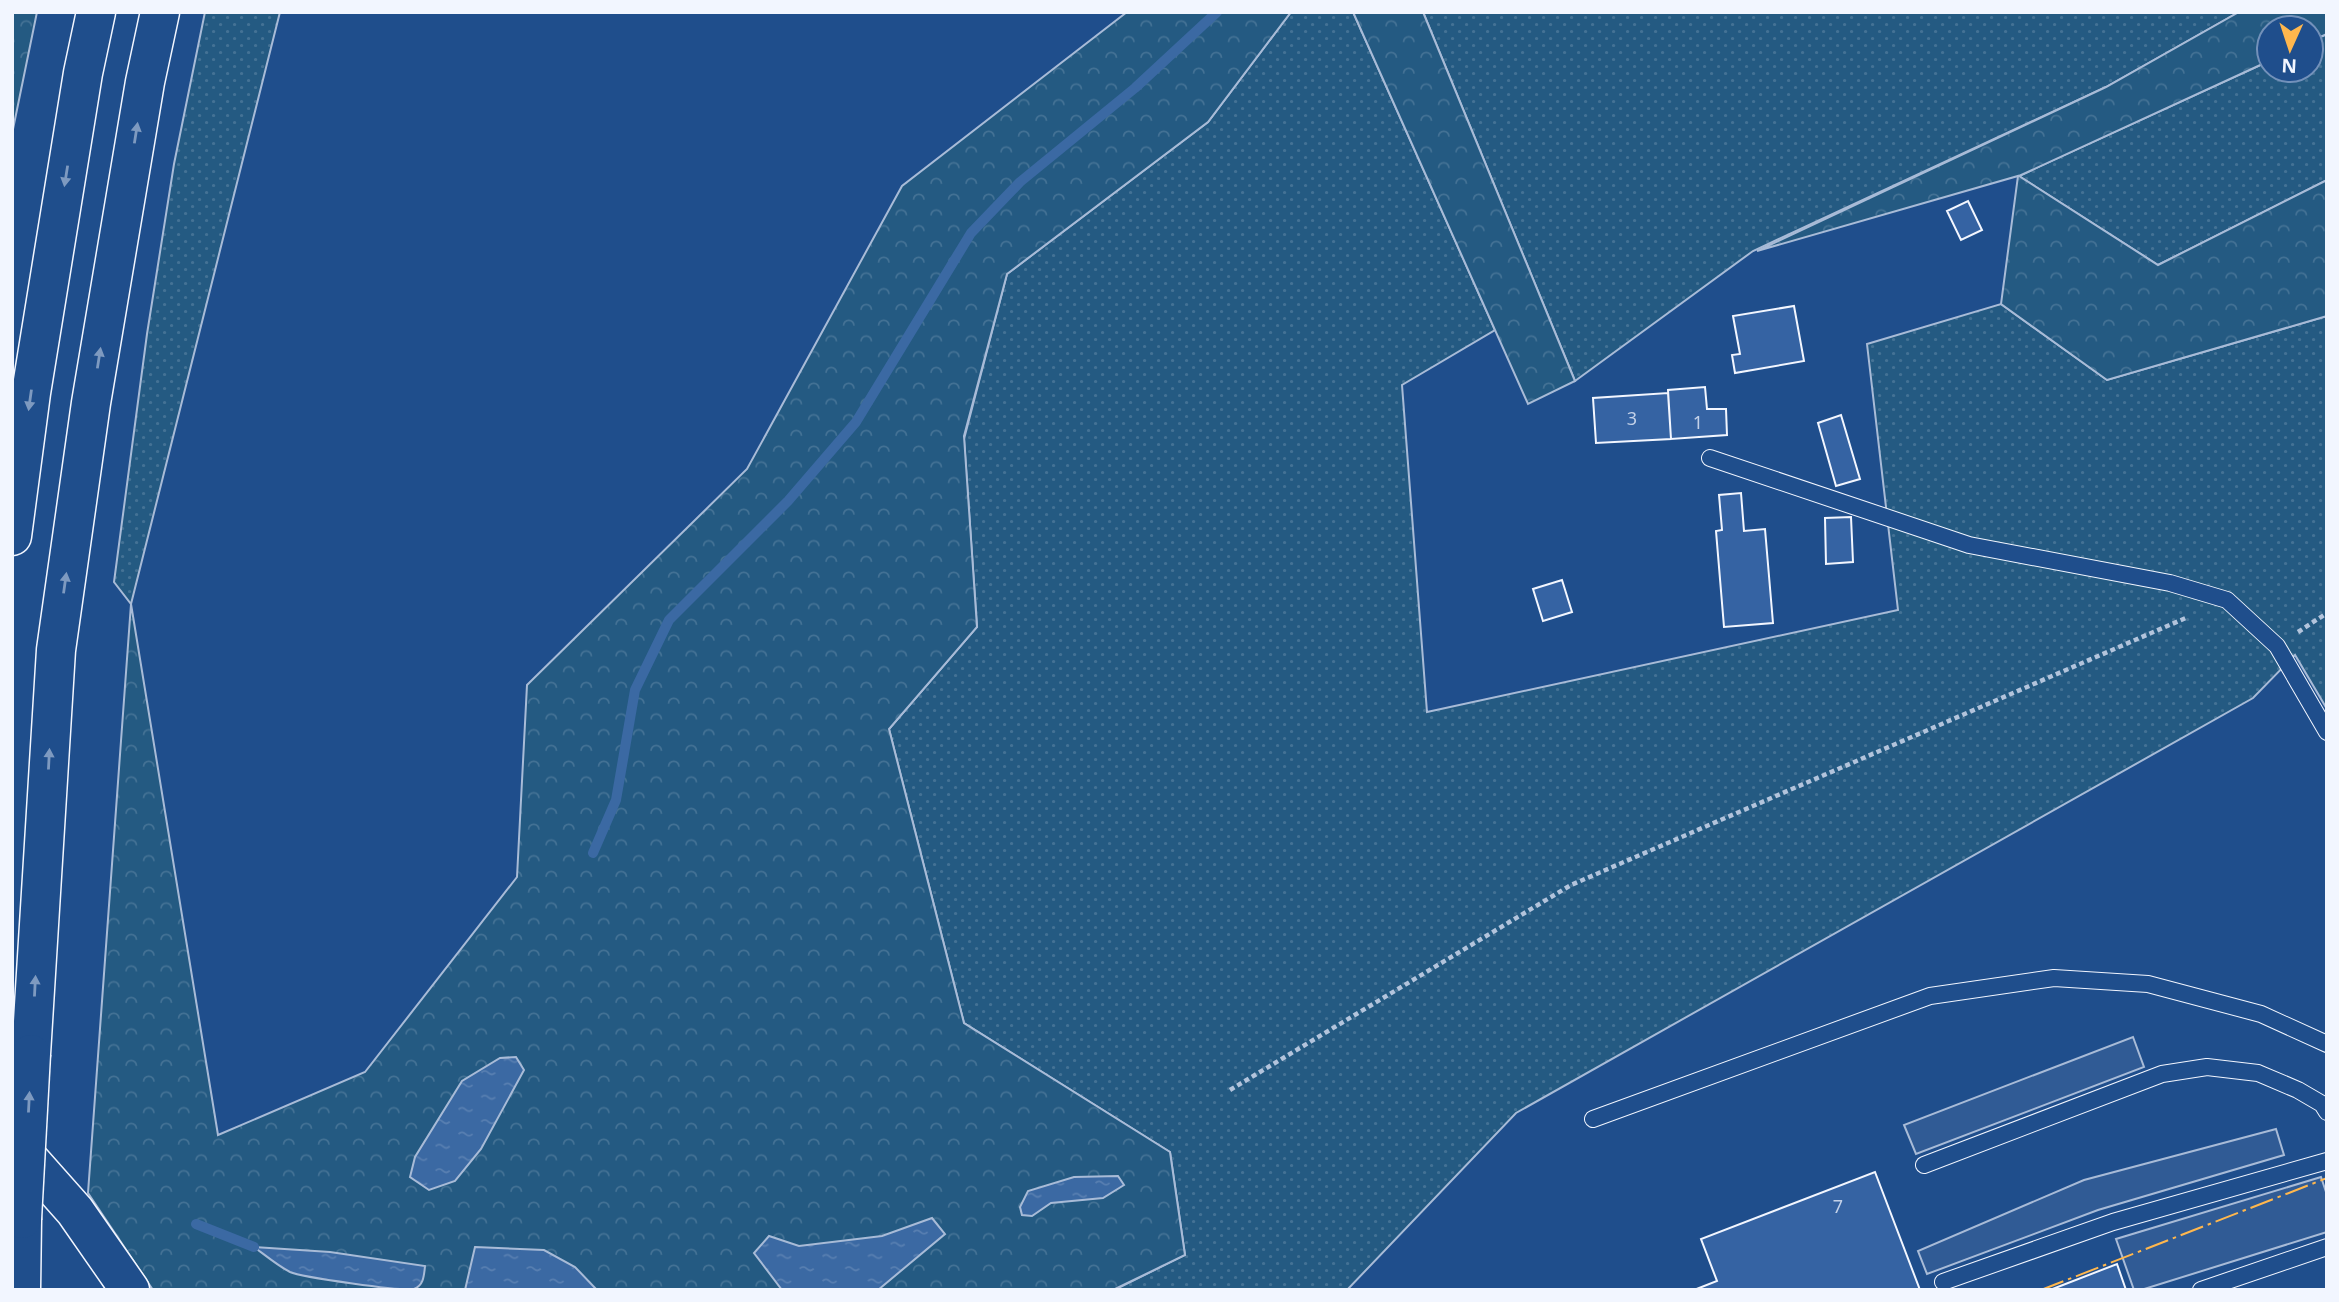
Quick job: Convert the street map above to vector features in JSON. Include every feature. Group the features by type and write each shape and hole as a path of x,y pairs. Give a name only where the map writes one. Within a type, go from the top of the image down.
{"main road":[{"path":"12,536 33,379 83,73 96,12"},
{"path":"21,1290 31,1054 56,650 91,403 145,82 160,12"},
{"path":"12,1140 75,1211 130,1290"}],"lane":[{"path":"1710,458 1969,545 2170,583 2227,600 2277,646 2327,732"},
{"path":"1593,1119 1930,996 2054,978 2148,984 2261,1014 2327,1044"},
{"path":"1924,1165 2162,1074 2207,1067 2258,1073 2310,1097 2322,1104 2327,1112"},
{"path":"1942,1282 2113,1222 2327,1161"},
{"path":"2201,1290 2327,1247"},
{"path":"2249,1273 2255,1290"}],"path":[{"path":"1230,1090 1571,885 2227,600"},
{"path":"2277,646 2327,613"}],"green space":[{"path":"12,12 37,12 12,134"},
{"path":"205,12 280,12 131,604 114,582 147,334 174,164"},
{"path":"1127,12 1291,12 1208,122 1007,274 964,436 977,627 889,729 964,1023 1170,1152 1185,1255 1113,1290 153,1290 88,1193 131,604 218,1135 365,1072 517,877 527,685 747,469 902,186"},
{"path":"1291,12 1353,12 1495,330 1402,385 1427,712 1898,610 1867,344 2001,304 2107,380 2327,316 2327,709 2295,655 2253,698 1516,1113 1347,1290 1114,1290 1185,1255 1170,1152 964,1023 889,729 977,627 964,439 1007,274 1208,122"},
{"path":"1353,12 1423,12 1575,381 1528,404"},
{"path":"1423,12 2239,12 2106,87 1753,251 1575,381"},
{"path":"2239,12 2327,12 2325,35 2325,14 2255,14 2255,67 2019,176 2158,265 2327,180 2327,316 2107,380 2001,304 2018,176 1757,251 2106,87"},
{"path":"2327,34 2327,180 2158,265 2019,176 2255,67 2255,84 2325,84"}],"shaded area":[{"path":"2133,1037 2144,1067 1916,1154 1904,1125"},
{"path":"2276,1129 2284,1155 2098,1210 1927,1274 1918,1251 2084,1180"},
{"path":"2321,1177 2327,1195 2327,1232 2134,1290 2116,1239"}],"water":[{"path":"516,1057 524,1070 481,1149 455,1181 429,1190 410,1177 415,1157 462,1081 500,1058"},
{"path":"1118,1176 1124,1185 1103,1198 1051,1203 1032,1216 1022,1215 1020,1207 1028,1191 1074,1177"},
{"path":"932,1218 945,1234 878,1290 782,1290 754,1253 769,1236 799,1246 882,1236"},
{"path":"254,1247 330,1252 425,1266 422,1282 414,1289 392,1288 290,1272"},
{"path":"475,1247 544,1250 575,1267 597,1290 465,1290"}],"building":[{"path":"1968,201 1982,230 1961,240 1947,211"},
{"path":"1794,306 1804,361 1735,373 1732,355 1740,354 1733,316"},
{"path":"1705,387 1707,409 1726,409 1727,435 1671,439 1668,390"},
{"path":"1668,393 1671,439 1596,443 1593,398"},
{"path":"1841,415 1860,479 1836,486 1818,423"},
{"path":"1741,493 1744,531 1765,529 1773,623 1724,627 1716,531 1722,530 1719,495"},
{"path":"1851,517 1853,562 1826,564 1825,518"},
{"path":"1562,580 1572,612 1543,621 1533,589"},
{"path":"1875,1172 1920,1290 1694,1290 1717,1281 1701,1239"},
{"path":"2117,1264 2126,1290 2050,1290"}],"waterway":[{"path":"593,853 616,800 635,690 669,620 788,501 856,422 971,233 1020,182 1135,88 1217,12"},
{"path":"196,1224 254,1247"}],"power":[{"path":"2041,1290 2327,1178"}]}
